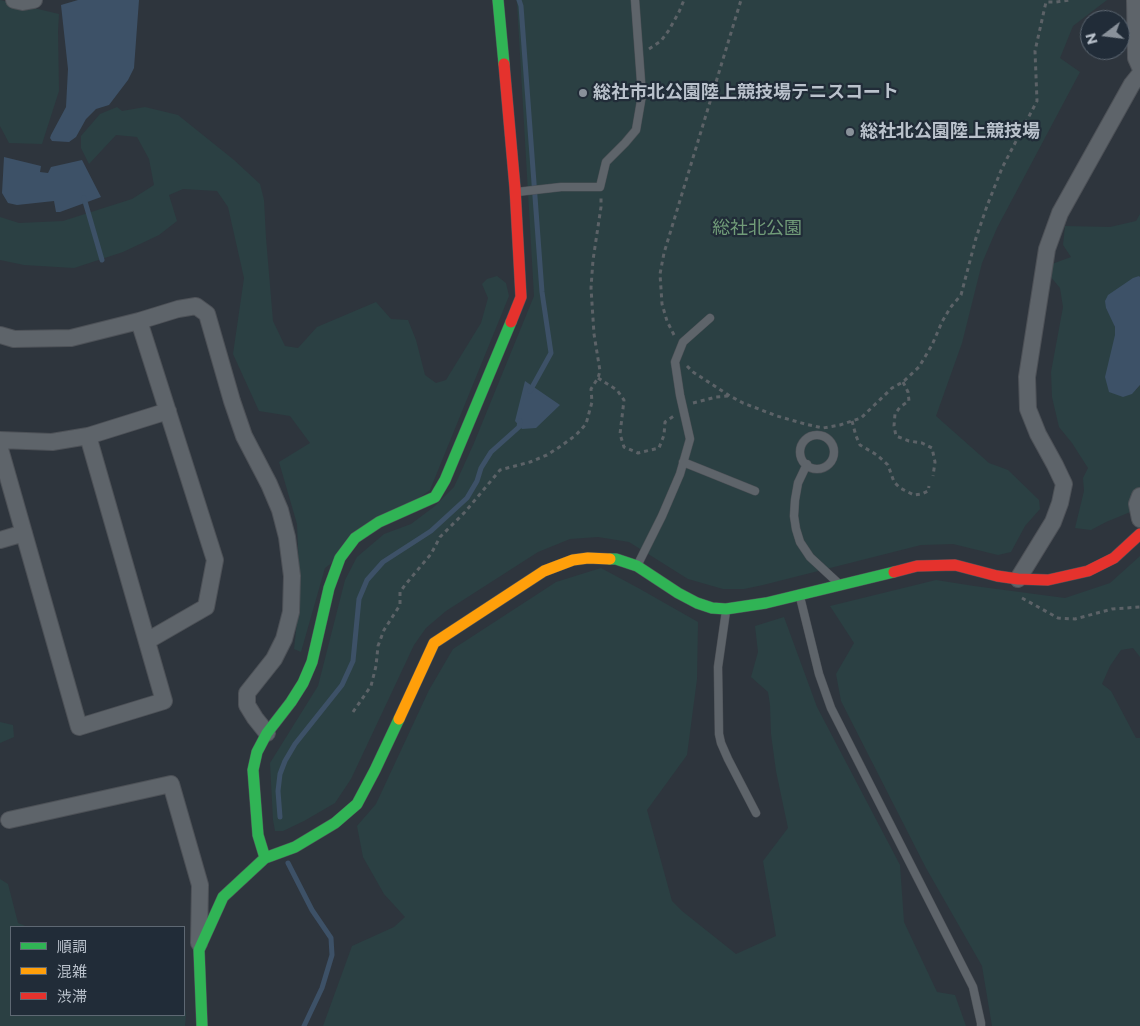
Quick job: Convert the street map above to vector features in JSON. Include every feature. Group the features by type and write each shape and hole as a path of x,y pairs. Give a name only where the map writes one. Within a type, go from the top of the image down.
{"street":[{"path":"14,0 23,2 34,0"},
{"path":"265,858 258,835 253,770 257,752 266,733 291,702 303,683 312,662 329,588 340,558 355,538 379,522 435,497 445,480 521,297 516,192 498,0"},
{"path":"1135,0 1136,58 1140,67"},
{"path":"1018,580 1054,522 1064,484 1038,434 1028,409 1027,377 1047,249 1060,212 1132,84 1140,74"},
{"path":"0,336 14,339 71,338 178,309 196,306 207,314 244,436 269,484 280,510 287,537 292,576 291,612 284,639 274,659 247,693 247,705 254,718 266,733"},
{"path":"139,321 216,560 206,607 147,640"},
{"path":"0,440 52,442 88,436 168,411"},
{"path":"0,449 79,727 164,700 88,436"},
{"path":"1140,496 1137,504 1140,519"},
{"path":"0,540 24,533"},
{"path":"199,950 223,897 265,858 295,847 335,823 356,804 375,770 434,644 544,572 560,564 573,560 616,559 637,566 697,603 712,608 726,609 751,606 917,566 936,564 956,565 1018,580 1048,580 1088,571 1114,558 1140,534"},
{"path":"9,820 171,784 200,885 199,950 202,1026"}],"lane":[{"path":"516,192 561,187 600,187 606,162 636,130 642,95 635,0"},
{"path":"637,566 680,474 690,439 675,362 683,342 710,318"},
{"path":"815,435 829,440 832,445 833,456 831,461 822,468 811,467 806,464 801,455 802,444 805,440 815,435"},
{"path":"683,462 755,491"},
{"path":"806,464 798,483 795,500 794,516 796,529 800,542 810,556 840,585"},
{"path":"799,595 819,674 831,708 973,987 981,1026"},
{"path":"726,609 718,668 719,734 728,759 756,813"}],"path":[{"path":"639,54 661,41 684,0"},
{"path":"682,347 667,321 662,304 660,274 667,243 741,0"},
{"path":"677,358 693,372 749,406 777,416 823,428 861,418 892,388 903,382 919,367 950,308 961,295 976,238 1002,168 1038,101 1035,51 1045,1 1070,0"},
{"path":"353,712 371,686 378,646 384,630 400,605 400,592 432,554 440,538 465,512 500,470 547,455 576,435 586,424 592,402 591,389 600,371 594,334 592,288 593,260 601,207 600,187"},
{"path":"598,378 617,390 624,400 620,434 624,447 638,453 659,448 664,435 665,422 683,409 716,397 730,396"},
{"path":"903,382 908,392 909,400 895,414 894,426 896,436 922,443 932,448 935,462 933,476"},
{"path":"852,421 860,445 877,455 888,465 894,482 900,488 914,495 928,491 929,486"},
{"path":"1019,596 1058,618 1075,618 1112,609 1140,607"}],"green space":[{"path":"0,0 59,14 59,91 42,144 9,143 0,126"},
{"name":"総社北公園","path":"516,0 1107,0 1094,10 1080,10 1080,21 1073,26 1060,58 1080,72 997,228 982,263 962,343 936,416 989,463 1008,470 1039,500 1040,509 1025,526 1011,552 998,555 953,544 921,545 744,589 723,589 688,579 629,542 598,537 570,539 538,552 446,611 426,628 414,645 351,779 335,803 283,831 275,831 270,763 318,686 345,580 357,557 384,534 411,524 435,506 454,487 534,296"},
{"path":"117,107 122,111 145,107 178,115 234,160 260,184 264,200 273,321 285,346 298,348 317,327 376,302 391,319 408,320 416,340 425,375 436,383 446,380 481,323 488,298 482,284 487,279 497,276 506,283 509,296 430,490 325,568 301,652 294,649 300,594 297,524 279,462 310,443 290,416 259,411 233,354 244,278 228,207 217,191 183,189 169,195 177,221 159,235 123,252 74,268 24,265 0,260 0,217 19,223 63,221 132,199 154,185 149,159 137,137 116,135 89,164 81,148 81,136 100,114"},
{"path":"1140,214 1140,277 1106,308 1113,321 1115,335 1136,390 1140,385 1140,508 1091,530 1075,528 1084,491 1083,478 1088,468 1059,427 1052,397 1051,372 1063,307 1060,288 1050,276 1052,264 1071,257 1063,245 1065,226 1110,227 1136,221"},
{"path":"1140,556 1140,657 1133,648 1121,650 1110,666 1102,684 1111,691 1136,738 1140,738 1140,1026 992,1026 982,966 926,868 841,701 836,674 854,643 830,606 936,580 1065,598 1110,583"},
{"path":"601,568 698,622 697,679 687,755 647,810 672,901 736,954 776,936 763,861 788,828 776,771 768,692 751,677 758,652 755,626 784,617 817,707 900,865 904,922 937,992 955,995 966,1026 323,1026 352,946 394,927 405,917 384,894 363,857 357,826 376,804 429,690 453,649 556,582"},
{"path":"0,722 13,725 14,737 0,743"},
{"path":"0,879 8,884 18,923 26,926 10,926 10,1016 185,1016 185,1009 186,1015 185,1026 0,1026"}],"water":[{"path":"78,0 139,0 134,68 128,80 109,105 96,109 86,119 76,137 69,142 52,141 51,135 66,107 68,69 61,5"},
{"path":"4,157 41,166 40,172 48,173 51,167 82,160 101,197 60,212 56,212 54,201 17,205 8,203 2,193"},
{"path":"1139,276 1140,385 1132,394 1123,397 1109,392 1105,377 1115,335 1115,327 1106,308 1105,301 1108,295"},
{"path":"525,381 560,405 536,428 522,429 515,421"}],"waterway":[{"path":"519,0 521,6 542,292 551,353 530,391"},
{"path":"84,198 102,260"},
{"path":"280,817 278,791 280,774 295,744 342,685 353,661 359,599 367,580 383,562 431,531 467,498 491,452 519,427 520,421"},
{"path":"288,863 312,910 331,938 332,955 322,988 304,1026"}],"traffic: fast":[{"path":"498,0 504,64"},
{"path":"265,858 258,835 253,770 257,752 267,733 303,683 312,662 329,588 340,558 355,538 379,522 435,497 445,480 511,322"},
{"path":"610,559 616,559 637,566 697,603 712,608 726,609 766,603 894,572"},
{"path":"202,1026 199,950 223,897 265,858 295,847 335,823 357,804 399,719"}],"traffic: slow":[{"path":"399,719 434,643 544,571 573,560 588,558 610,559"}],"traffic: jam":[{"path":"504,64 515,188 521,297 511,322"},
{"path":"894,572 917,566 955,565 997,576 1048,580 1088,571 1114,558 1140,534"}],"place":[{"name":"総社市北公園陸上競技場テニスコート","path":"583,93"},
{"name":"総社北公園陸上競技場","path":"850,132"}]}
